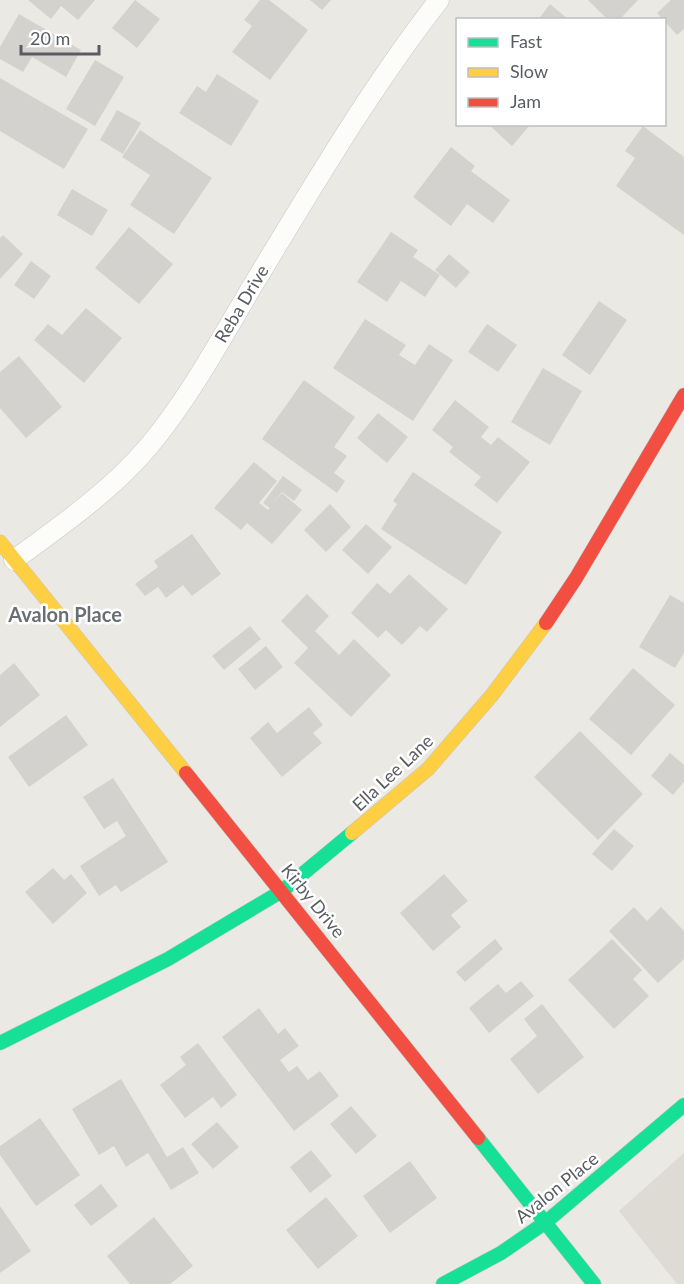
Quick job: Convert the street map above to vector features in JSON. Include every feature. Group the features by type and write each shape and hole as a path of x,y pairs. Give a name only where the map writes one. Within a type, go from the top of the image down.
{"street":[{"name":"Reba Drive","path":"7,563 81,511 149,446 179,405 220,341 328,160 410,38 440,0"},
{"name":"Ella Lee Lane","path":"0,1043 168,959 282,891 428,769 492,695 547,622 576,578 684,395"},
{"name":"Kirby Drive","path":"0,542 7,563 282,891 594,1284"},
{"name":"Avalon Place","path":"442,1284 501,1253 546,1222 684,1105"}],"shaded area":[{"path":"684,1153 684,1284 677,1284 619,1211"}],"building":[{"path":"28,0 95,0 78,20 61,6 51,19"},
{"path":"135,0 160,19 137,48 112,28"},
{"path":"260,0 269,0 308,30 270,80 232,52 252,26 244,20"},
{"path":"310,0 331,0 322,10"},
{"path":"588,0 638,0 621,18 606,18"},
{"path":"671,0 684,0 684,29 677,35 666,23 666,18 662,18 657,13"},
{"path":"550,4 567,18 540,18"},
{"path":"19,14 81,50 66,77 32,57 23,72 0,59 0,47"},
{"path":"95,60 124,77 95,126 66,109"},
{"path":"217,74 259,101 231,146 179,113 197,86 206,92"},
{"path":"0,78 88,129 64,169 0,131"},
{"path":"117,110 141,123 123,154 100,140"},
{"path":"490,126 529,126 512,146"},
{"path":"643,126 684,157 684,235 616,186 635,158 625,151"},
{"path":"140,130 212,178 174,234 130,205 150,175 122,157"},
{"path":"451,147 475,166 471,171 510,200 493,223 467,204 451,226 413,197"},
{"path":"72,189 108,210 92,236 57,215"},
{"path":"129,227 173,264 139,304 95,268"},
{"path":"391,232 418,250 413,257 440,275 425,297 401,281 387,302 357,282"},
{"path":"3,235 23,254 0,279 0,238"},
{"path":"449,254 470,272 456,288 435,270"},
{"path":"31,261 51,276 34,299 14,285"},
{"path":"599,301 627,320 590,375 562,355"},
{"path":"86,308 122,338 84,383 34,340 48,324 62,335"},
{"path":"365,319 406,345 399,355 415,365 429,344 453,360 413,421 333,368"},
{"path":"487,324 517,345 498,372 468,352"},
{"path":"19,356 62,407 26,438 0,408 0,372"},
{"path":"543,368 582,391 550,445 511,422"},
{"path":"304,380 355,417 334,447 347,456 334,473 345,481 337,493 262,439"},
{"path":"455,400 489,427 481,437 491,445 498,437 530,462 497,503 474,485 481,477 449,452 453,447 432,430"},
{"path":"378,413 408,437 387,463 357,438"},
{"path":"254,462 277,481 259,503 268,510 270,508 263,503 283,476 302,490 294,501 282,492 271,505 282,493 302,510 272,544 247,523 241,530 214,508"},
{"path":"413,472 502,532 466,585 381,529 397,504 393,501"},
{"path":"330,504 351,527 326,552 304,530"},
{"path":"366,524 392,547 368,574 342,550"},
{"path":"192,534 221,574 192,596 183,585 166,598 158,587 145,596 135,584 158,567 154,561"},
{"path":"409,574 448,609 427,632 420,626 402,645 386,630 378,638 351,613 377,583 390,594"},
{"path":"307,594 329,616 315,631 339,655 354,639 391,675 351,717 294,663 308,648 281,621"},
{"path":"670,595 684,603 684,653 675,668 639,647"},
{"path":"250,626 261,639 224,670 212,656"},
{"path":"266,646 283,667 255,690 238,669"},
{"path":"14,663 40,695 0,727 0,675"},
{"path":"633,668 675,705 631,755 589,719"},
{"path":"309,707 323,725 313,733 322,743 282,777 250,738 268,722 277,733"},
{"path":"66,715 88,745 29,787 8,757"},
{"path":"580,731 643,794 598,840 534,777"},
{"path":"670,753 684,765 684,782 673,795 651,776"},
{"path":"113,778 168,862 121,892 116,885 99,896 80,866 126,836 117,821 104,829 83,797"},
{"path":"614,829 634,846 612,871 592,854"},
{"path":"53,868 64,880 71,874 87,893 53,924 25,892"},
{"path":"444,874 468,901 451,915 461,927 433,951 400,913"},
{"path":"634,907 647,921 661,907 684,931 684,959 658,983 609,931"},
{"path":"495,939 503,949 465,982 456,972"},
{"path":"612,939 642,970 633,979 649,996 614,1029 568,980"},
{"path":"521,981 534,996 489,1033 469,1008 498,984 506,993"},
{"path":"542,1004 584,1057 538,1094 510,1059 537,1036 524,1019"},
{"path":"259,1008 278,1034 285,1028 299,1046 280,1060 289,1072 297,1066 308,1080 320,1071 339,1096 294,1131 222,1037"},
{"path":"198,1043 237,1095 221,1108 213,1097 185,1118 160,1085 186,1065 180,1057"},
{"path":"121,1079 167,1157 183,1147 199,1173 171,1190 148,1153 126,1167 114,1146 99,1155 72,1109"},
{"path":"351,1106 377,1136 356,1154 330,1124"},
{"path":"40,1118 80,1175 36,1206 0,1155 0,1146"},
{"path":"217,1122 239,1147 213,1169 191,1144"},
{"path":"311,1150 332,1176 310,1193 290,1167"},
{"path":"410,1161 437,1198 390,1233 363,1196"},
{"path":"101,1184 118,1206 91,1226 74,1205"},
{"path":"326,1197 358,1236 318,1269 286,1230"},
{"path":"0,1206 31,1251 0,1273"},
{"path":"154,1217 193,1266 170,1284 130,1284 107,1256"}],"traffic: fast":[{"path":"0,1043 168,959 282,891 352,833"},
{"path":"443,1284 501,1253 546,1222 684,1105"},
{"path":"478,1138 594,1284"}],"traffic: slow":[{"path":"0,542 186,773"},
{"path":"352,833 428,769 492,695 546,623"}],"traffic: jam":[{"path":"546,623 576,578 684,395"},
{"path":"186,773 478,1138"}],"district":[{"name":"Avalon Place","path":"65,615"}]}
